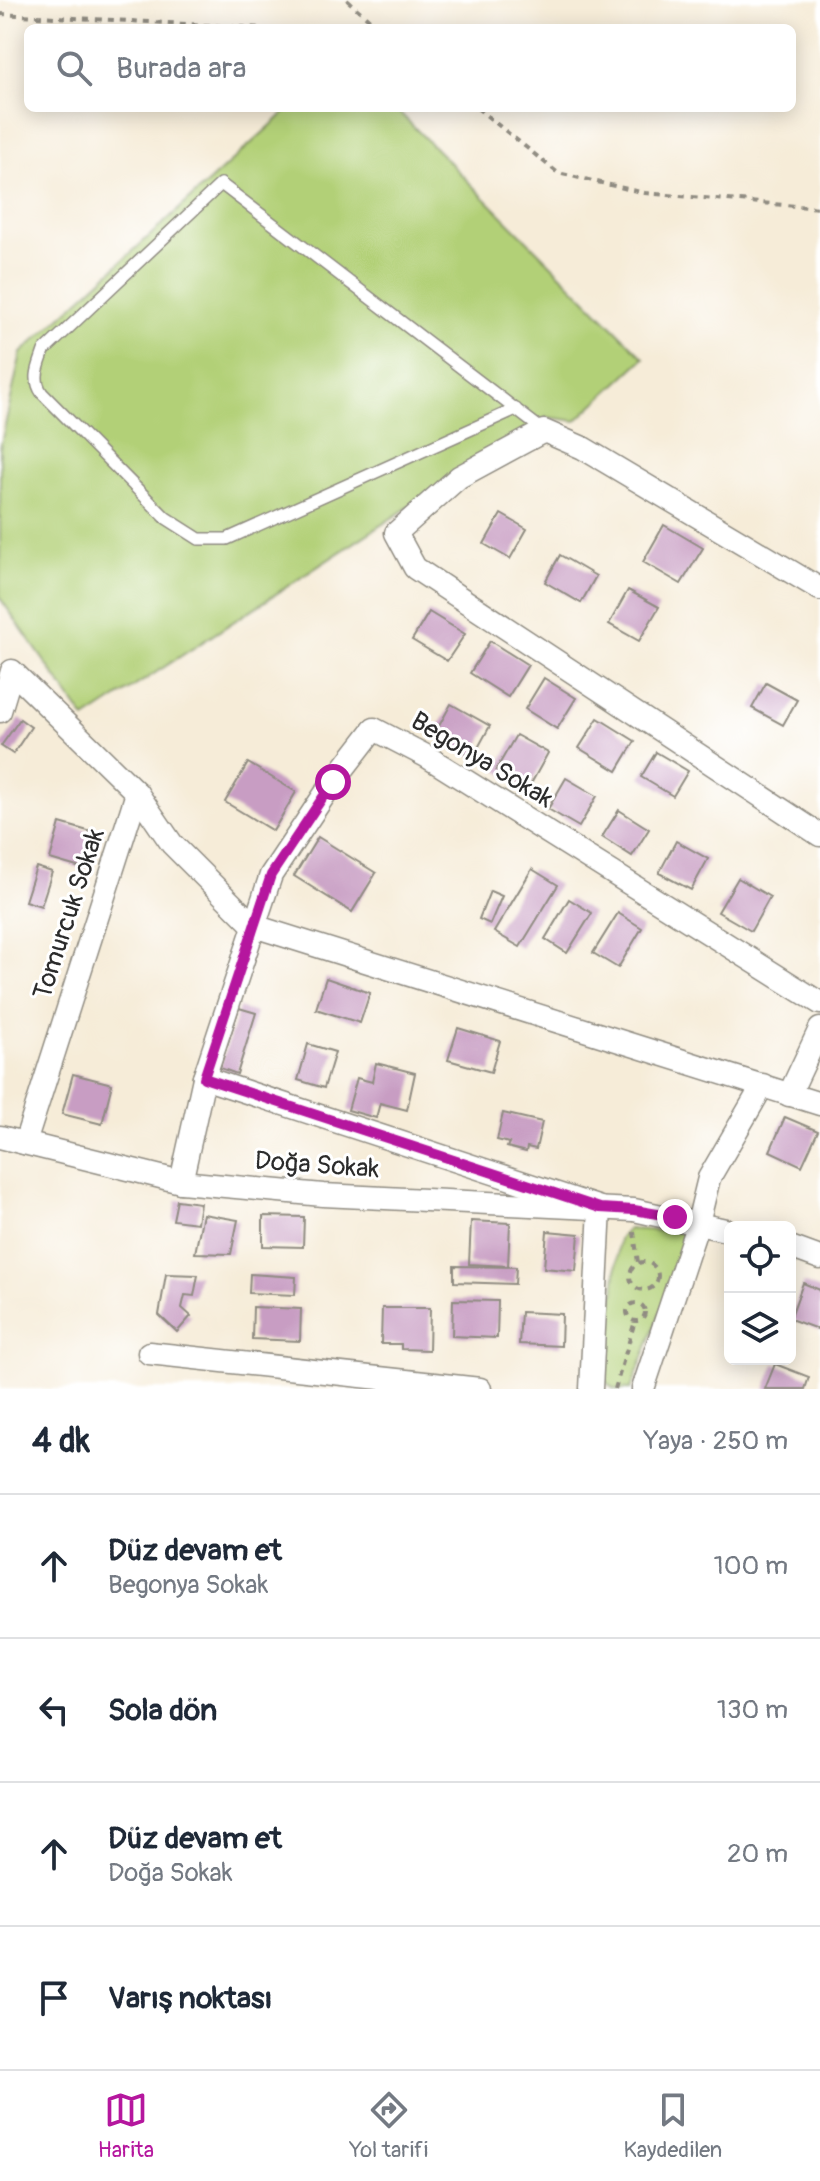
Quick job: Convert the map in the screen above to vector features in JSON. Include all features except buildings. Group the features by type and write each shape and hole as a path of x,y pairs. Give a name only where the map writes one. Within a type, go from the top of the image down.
{"street":[{"path":"820,589 583,448 544,431 459,477 396,533 415,568 820,835"},
{"path":"0,711 12,671 137,793 172,844 254,926 820,1104"},
{"name":"Begonya Sokak","path":"181,1182 204,1078 271,875 333,782 374,729 426,756 820,1003"},
{"name":"Tomurcuk Sokak","path":"25,1143 137,793"},
{"path":"789,1095 820,1029"},
{"path":"204,1078 600,1208 591,1389"},
{"path":"643,1389 698,1223 709,1178 763,1085"},
{"name":"Doğa Sokak","path":"0,1137 181,1182 323,1195 634,1210 724,1230"},
{"path":"796,1249 820,1258"},
{"path":"149,1353 480,1389"}],"lane":[{"path":"516,409 227,539 199,539 166,518 36,384 44,351 221,184 516,409 544,431"}],"path":[{"path":"347,0 374,24"},
{"path":"0,14 186,24"},
{"path":"482,112 558,173 645,193 820,208"},
{"path":"634,1210 638,1263"},
{"path":"638,1263 653,1264 658,1275 651,1288 639,1289 633,1284 630,1276 638,1263"},
{"path":"638,1303 639,1289"},
{"path":"638,1303 644,1307 645,1314 641,1320 635,1321 629,1318 627,1311 631,1305 638,1303"},
{"path":"615,1389 635,1321"}],"green space":[{"path":"286,112 399,112 644,358 576,421 546,417 85,719 0,598 0,448 21,353"},
{"path":"628,1229 683,1232 685,1247 631,1389 614,1389 606,1382 619,1239"}],"route":[{"path":"333,782 271,875 204,1078 600,1208 675,1217"}]}
